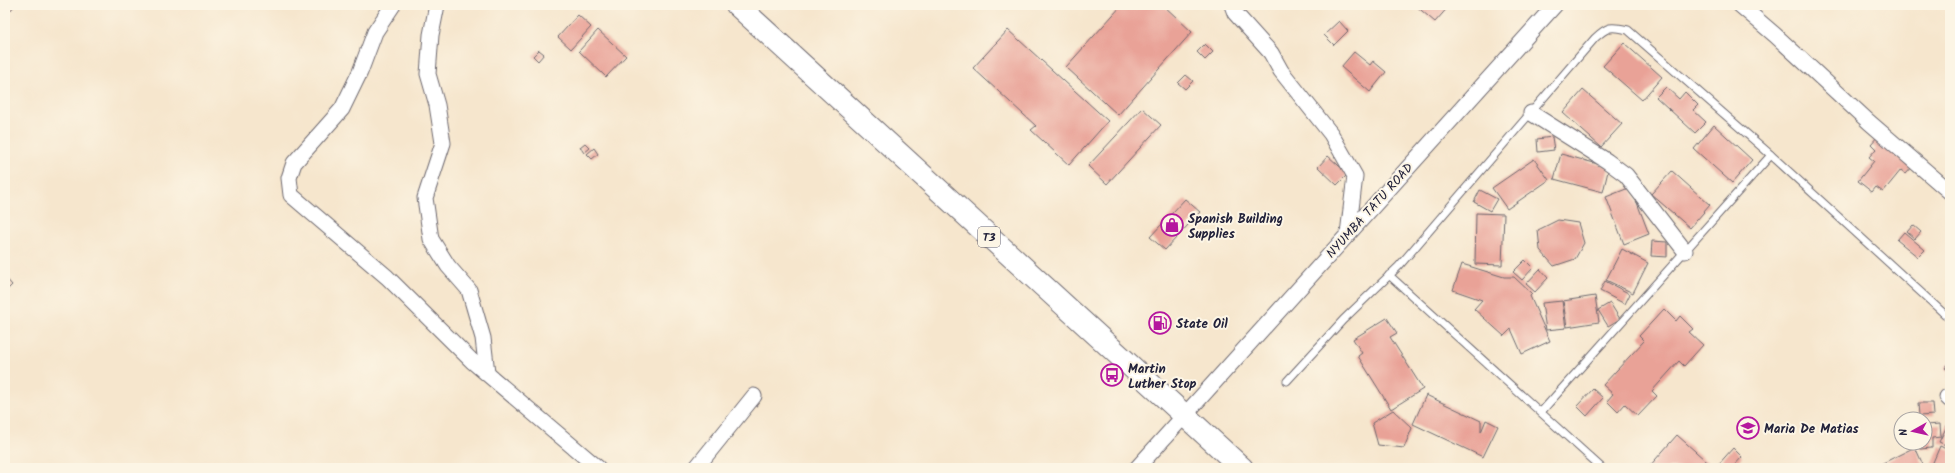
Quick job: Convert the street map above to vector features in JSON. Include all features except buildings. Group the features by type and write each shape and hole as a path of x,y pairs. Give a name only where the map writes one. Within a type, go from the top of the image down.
{"highway":[{"name":"T3","path":"737,5 1183,416 1242,468"}],"street":[{"path":"393,5 375,32 360,72 342,109 294,163 289,178 291,195 387,277 486,373 598,468"},
{"path":"437,5 431,35 428,74 437,105 442,143 425,198 431,239 448,266 469,290 483,338 486,373"},
{"path":"1232,5 1235,13 1271,53 1291,83 1331,134 1355,176 1348,234"},
{"name":"NYUMBA TATU ROAD","path":"1137,468 1555,5"},
{"path":"1740,5 1775,35 1869,122 1950,192"},
{"path":"1531,113 1607,161 1626,175 1685,251"},
{"path":"696,468 754,396"}],"lane":[{"path":"1287,381 1348,315 1390,274 1595,38 1605,29 1614,27 1628,30 1771,155 1950,319"},
{"path":"1541,412 1771,155"},
{"path":"1390,274 1602,468"}],"place":[{"name":"Spanish Building Supplies","path":"1172,225"},
{"name":"State Oil","path":"1160,323"},
{"name":"Martin Luther Stop","path":"1112,375"},
{"name":"Maria De Matias","path":"1748,428"}]}
